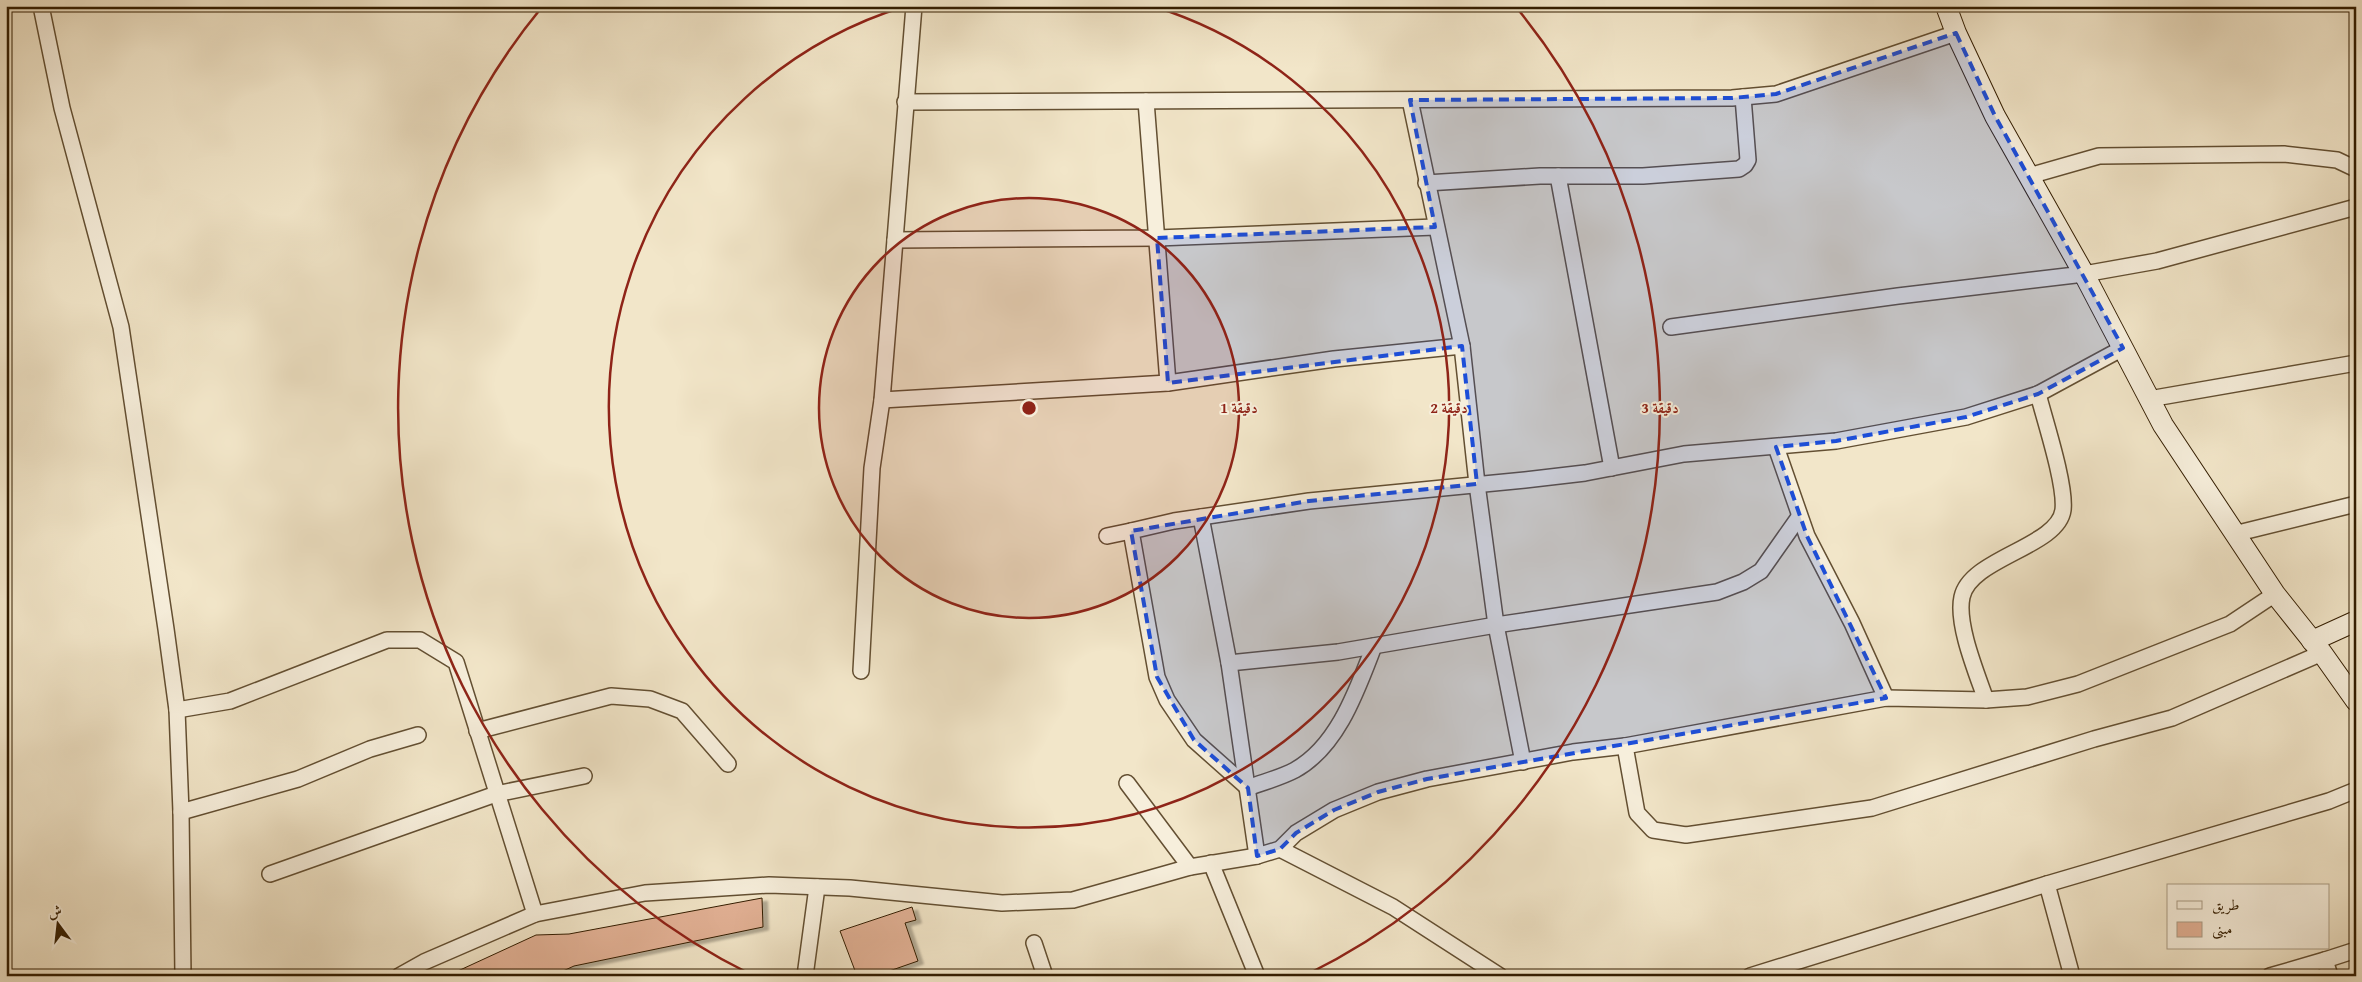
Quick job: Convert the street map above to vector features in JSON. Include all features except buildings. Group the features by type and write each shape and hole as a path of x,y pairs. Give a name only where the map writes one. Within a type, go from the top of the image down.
{"main road":[{"path":"1946,6 1956,34 1995,116 2084,274 2163,425 2275,594 2317,646 2356,701"},
{"path":"2317,646 2356,621"}],"street":[{"path":"42,6 62,108 122,327 176,710 181,812 183,976"},
{"path":"860,671 872,468 882,400 914,6"},
{"path":"905,102 1743,97 1776,94 1956,34"},
{"path":"1426,182 1558,176 1643,176 1738,169 1746,165 1749,147 1743,97"},
{"path":"1410,100 1435,227 1462,346 1477,484 1496,625 1522,762"},
{"path":"1146,101 1168,383"},
{"path":"2029,176 2099,156 2284,154 2337,160 2356,169"},
{"path":"1558,176 1612,468"},
{"path":"1671,327 1898,296 2084,274 2157,261 2356,207"},
{"path":"895,240 1157,238 1435,227"},
{"path":"882,400 1168,383 1334,359 1462,346"},
{"path":"1107,536 1174,520 1309,501 1612,468 1684,454 1836,441 1924,426 1966,417 2038,394 2123,348"},
{"path":"2149,399 2356,363"},
{"path":"1986,700 1967,648 1961,599 1965,588 1984,570 2053,529 2063,511 2058,473 2038,394"},
{"path":"1776,447 1799,517 1852,623 1886,698"},
{"path":"2234,534 2356,504"},
{"path":"1201,517 1229,663 1258,856"},
{"path":"1229,663 1338,652 1496,625 1717,592 1743,582 1761,571 1799,517"},
{"path":"1130,531 1157,677 1167,700 1194,740 1248,788"},
{"path":"399,976 424,962 535,914 644,893 769,885 850,888 1002,903 1073,900 1190,867 1258,856 1280,848 1296,833 1334,810 1378,792 1426,779 1573,752 1625,746 1886,698 1986,700 2027,697 2078,684 2230,624 2275,594"},
{"path":"176,710 230,701 387,640 420,640 456,662 535,914"},
{"path":"1248,788 1295,770 1328,742 1354,699 1374,646"},
{"path":"1625,746 1637,813 1653,830 1686,835 1872,808 2094,739 2172,718 2317,646"},
{"path":"477,731 611,696 650,699 682,711 728,764"},
{"path":"181,812 298,778 370,749 418,735"},
{"path":"270,874 496,794 584,776"},
{"path":"1127,783 1190,867"},
{"path":"1750,976 2047,884 2328,801 2356,790"},
{"path":"1280,848 1393,907 1500,976"},
{"path":"1211,863 1257,976"},
{"path":"2047,884 2072,976"},
{"path":"805,976 817,887"},
{"path":"1034,943 1045,976"},
{"path":"2270,976 2356,950"},
{"path":"2325,960 2330,976"}],"highlighted area":[{"path":"1956,33 1995,116 2123,348 2038,394 1966,417 1836,441 1776,447 1807,536 1886,698 1427,779 1378,792 1334,810 1296,833 1280,849 1257,856 1248,788 1194,740 1157,677 1131,531 1309,501 1477,484 1462,346 1168,383 1157,238 1435,227 1410,100 1732,98 1776,94"}]}
